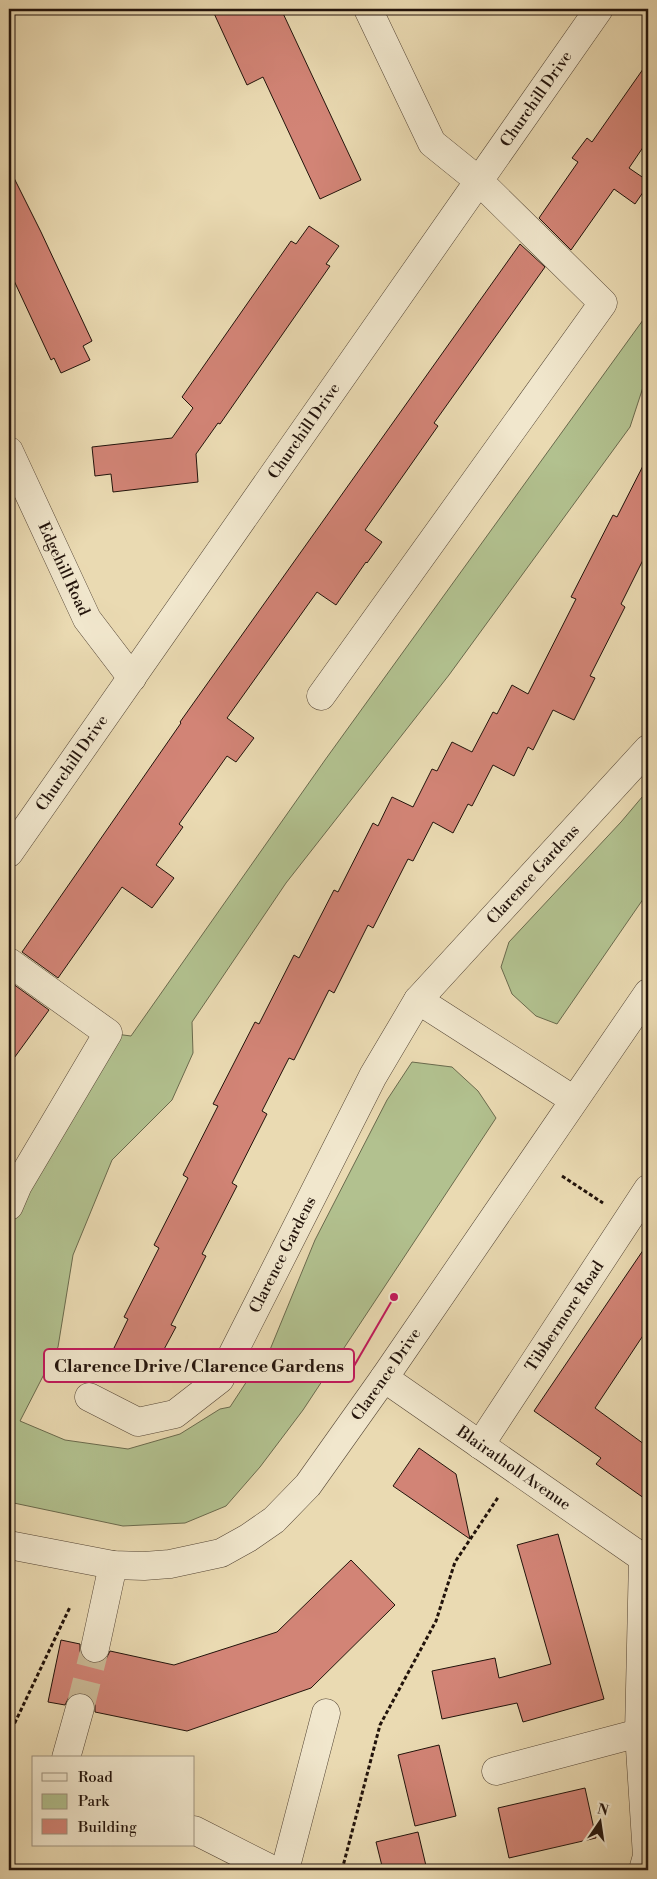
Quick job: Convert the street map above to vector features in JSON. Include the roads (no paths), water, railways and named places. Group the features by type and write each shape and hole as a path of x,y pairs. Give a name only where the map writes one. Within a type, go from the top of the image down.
{"street":[{"path":"321,696 603,303 478,181 432,143 368,9"},
{"name":"Churchill Drive","path":"9,853 598,9"},
{"name":"Edgehill Road","path":"9,451 87,618 132,678"},
{"name":"Clarence Gardens","path":"89,1397 138,1422 175,1414 220,1379 373,1076 418,1000 648,749"},
{"path":"9,962 108,1033 18,1184 9,1206"},
{"name":"Clarence Drive","path":"9,1545 113,1565 144,1566 170,1564 221,1553 248,1538 274,1520 308,1485 384,1378 648,993"},
{"path":"418,1000 574,1100"},
{"name":"Tibbermore Road","path":"480,1445 648,1189"},
{"name":"Blairatholl Avenue","path":"384,1378 646,1558 639,1733 648,1856 643,1870"},
{"path":"95,1648 113,1565"},
{"path":"67,1756 80,1708"},
{"path":"285,1870 326,1713"},
{"path":"496,1771 639,1733"},
{"path":"195,1831 273,1870"}],"tunnel":[{"path":"80,1708 95,1648"}],"place":[{"name":"Clarence Drive / Clarence Gardens","path":"394,1297"}]}
